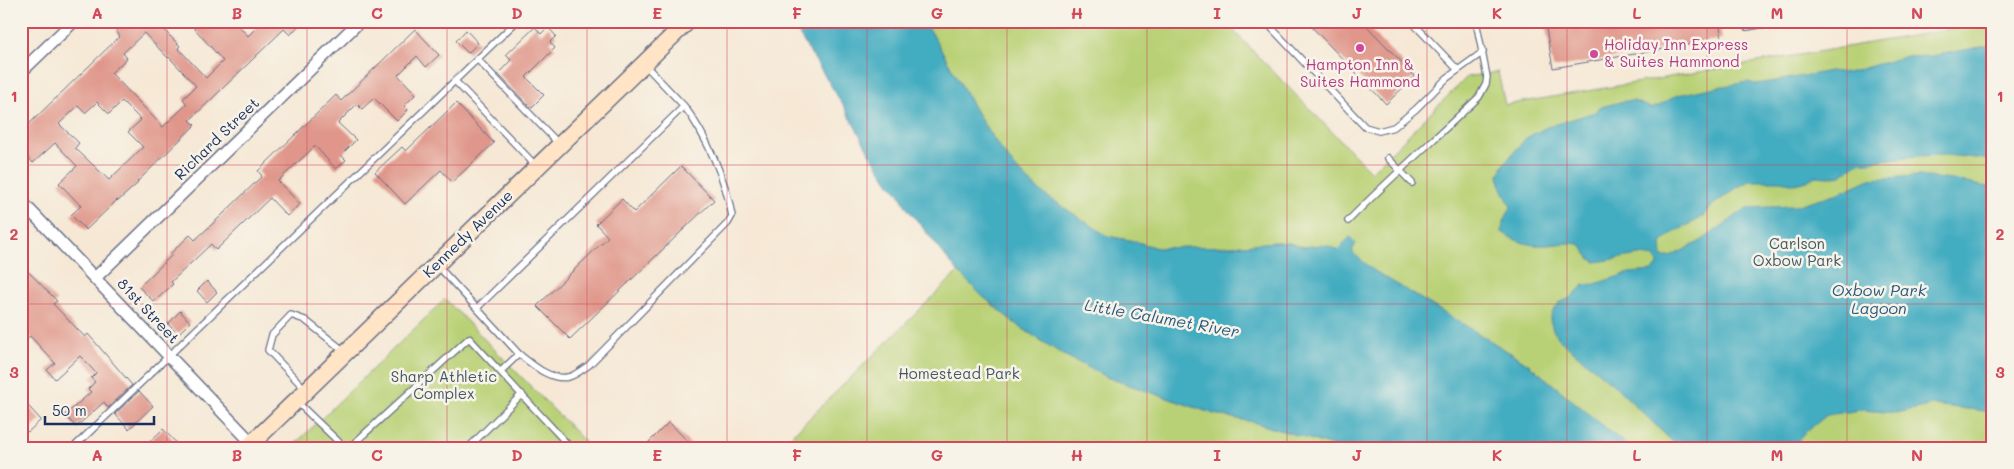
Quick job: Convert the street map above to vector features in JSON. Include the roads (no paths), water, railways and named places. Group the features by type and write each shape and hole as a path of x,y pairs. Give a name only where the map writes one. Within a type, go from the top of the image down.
{"street":[{"path":"21,72 74,21"},
{"name":"Richard Street","path":"95,278 360,21"},
{"name":"Kennedy Avenue","path":"250,445 688,21"},
{"name":"81st Street","path":"21,201 169,356 250,445"}],"lane":[{"path":"73,448 517,21"},
{"path":"1265,21 1365,127 1379,132 1394,127 1458,70 1482,52"},
{"path":"1411,21 1458,70"},
{"path":"1348,222 1386,182 1401,172 1479,98 1487,77 1476,21"},
{"path":"1746,21 1747,27 1783,21"},
{"path":"477,59 560,145"},
{"path":"437,265 519,354 539,369 558,378 570,377 589,365 728,223 732,216 726,190 696,122 684,106 644,64"},
{"path":"455,81 537,167"},
{"path":"477,308 684,106"},
{"path":"1388,158 1412,183"},
{"path":"345,448 301,396 268,350 272,335 290,315 304,320 346,352"},
{"path":"349,448 469,338 571,448"},
{"path":"501,371 519,354"},
{"path":"468,448 522,394"}],"water":[{"name":"Little Calumet River","path":"794,21 925,21 981,120 1016,169 1042,193 1107,236 1157,248 1232,246 1276,242 1304,247 1329,246 1337,250 1350,237 1356,243 1352,250 1354,254 1373,270 1527,363 1630,448 1339,448 1253,422 1214,414 1109,378 1062,354 1017,325 981,295 958,272 907,208 898,192 890,184 872,157 843,105 800,36"},
{"name":"Oxbow Park Lagoon","path":"1993,46 1993,160 1946,155 1915,156 1859,163 1841,175 1815,176 1807,181 1796,184 1780,181 1750,181 1713,205 1703,217 1673,233 1661,243 1662,257 1670,257 1701,241 1747,208 1794,206 1839,193 1870,179 1919,176 1993,188 1993,412 1933,405 1897,413 1861,410 1827,415 1802,435 1798,442 1798,448 1679,448 1616,387 1560,340 1553,330 1550,320 1552,313 1559,303 1570,298 1584,285 1595,284 1629,273 1652,271 1657,267 1658,262 1655,257 1640,255 1596,262 1589,258 1581,245 1575,243 1528,244 1515,240 1502,232 1504,222 1511,207 1500,184 1499,174 1505,163 1526,138 1547,127 1595,112 1601,107 1624,101 1634,101 1651,108 1678,95 1711,88 1748,82 1755,84 1770,82 1830,71 1847,73 1903,57 1931,56"}],"place":[{"name":"Hampton Inn & Suites Hammond","path":"1360,48"},
{"name":"Holiday Inn Express & Suites Hammond","path":"1594,54"}],"park label":[{"name":"Carlson Oxbow Park","path":"1797,252"},
{"name":"Homestead Park","path":"959,374"},
{"name":"Sharp Athletic Complex","path":"444,386"}]}
